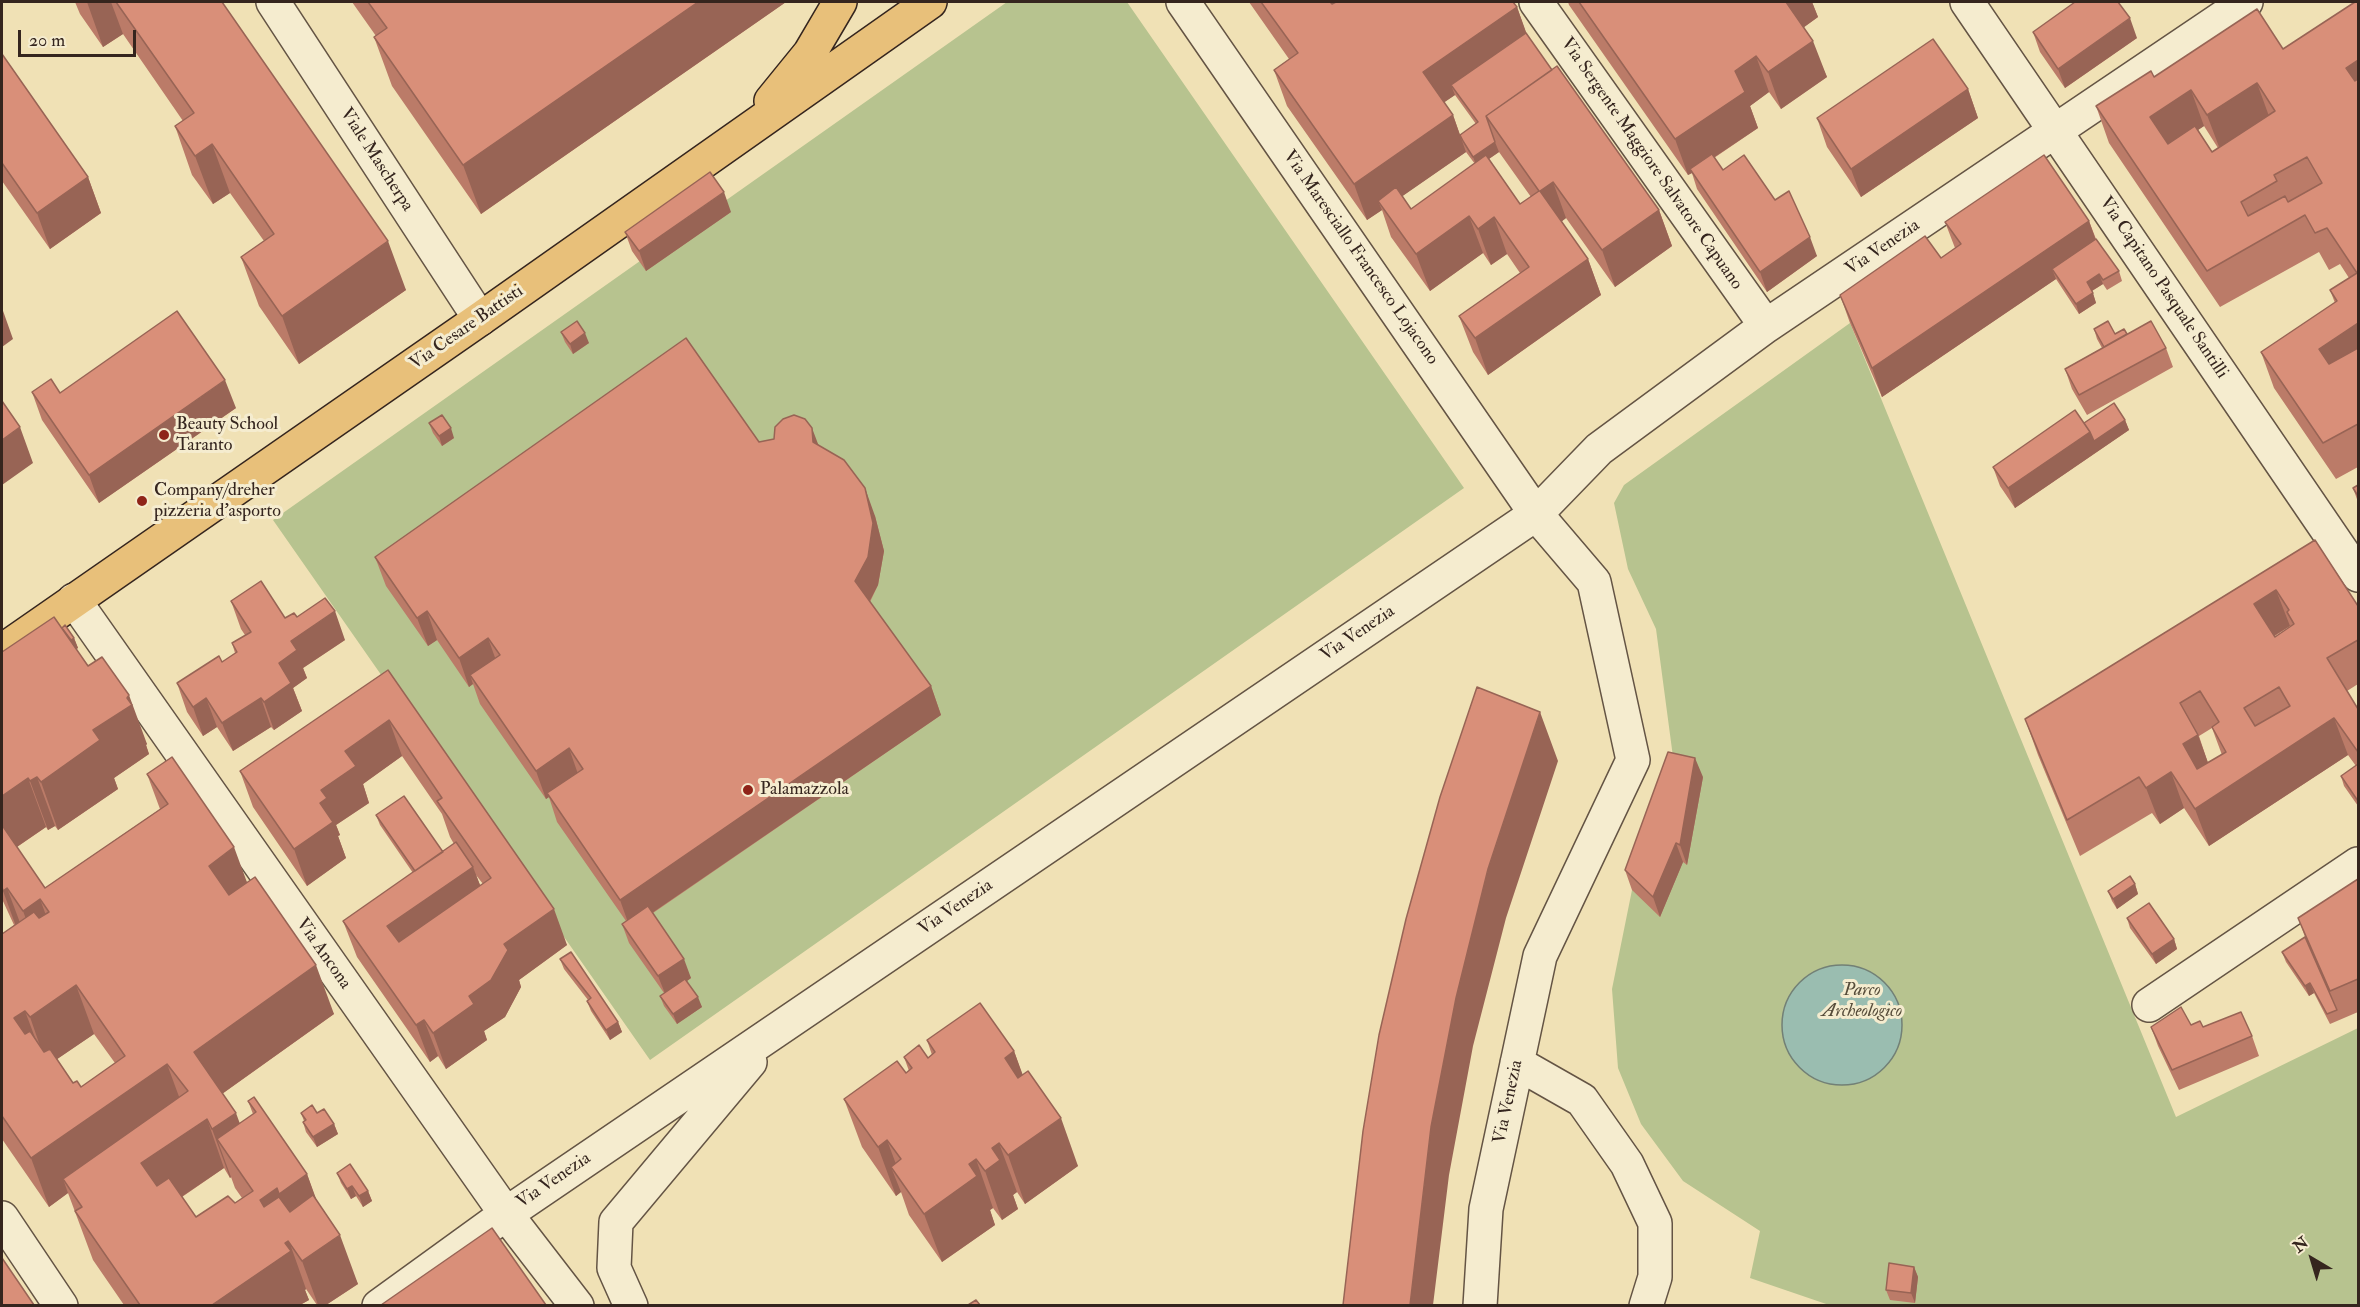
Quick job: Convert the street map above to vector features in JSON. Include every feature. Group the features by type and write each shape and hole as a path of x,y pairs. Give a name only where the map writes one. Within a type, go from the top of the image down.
{"main road":[{"path":"743,135 810,53 840,2"},
{"name":"Via Cesare Battisti","path":"2,651 480,319 930,2"}],"street":[{"name":"Viale Mascherpa","path":"273,2 480,319"},
{"name":"Via Maresciallo Francesco Lojacono","path":"1183,2 1536,514"},
{"name":"Via Sergente Maggiore Salvatore Capuano","path":"1536,2 1766,326"},
{"name":"Via Capitano Pasquale Santilli","path":"1967,2 2358,575"},
{"name":"Via Venezia","path":"380,1305 506,1214 1536,514 1599,449 1766,326 2246,2"},
{"name":"Via Venezia","path":"1480,1305 1486,1209 1540,956 1633,760 1594,582 1536,514"},
{"name":"Via Ancona","path":"74,600 506,1214 577,1305"},
{"path":"2149,1005 2358,864"},
{"path":"631,1305 614,1268 616,1222 700,1119 781,1027"},
{"path":"1517,1063 1582,1100 1627,1164 1655,1223 1655,1277 1646,1305"},
{"path":"2,1218 61,1305"}],"green space":[{"name":"Palamazzola","path":"1007,2 1127,2 1464,488 650,1060 273,520"},
{"name":"Parco Archeologico","path":"1850,323 2176,1117 2358,1028 2358,1305 1832,1306 1750,1278 1760,1231 1683,1181 1641,1124 1618,1068 1612,989 1632,890 1675,772 1656,629 1628,569 1614,503 1624,485"}],"shaded area":[{"path":"1842,965 1865,969 1885,982 1898,1002 1902,1025 1898,1048 1885,1068 1865,1081 1842,1085 1819,1081 1799,1068 1786,1048 1782,1025 1786,1002 1799,982 1819,969"}],"building":[{"path":"116,2 222,2 388,241 282,316 241,257 274,234 212,144 195,156 175,126 194,113"},
{"path":"368,2 698,2 463,165 374,37 387,28"},
{"path":"1261,2 1330,2 1332,4 1336,2 1513,2 1517,7 1423,72 1453,115 1354,184 1274,70 1298,53"},
{"path":"1579,2 1786,2 1813,41 1768,72 1756,56 1735,71 1745,92 1675,139"},
{"path":"2075,2 2118,2 2130,18 2058,69 2033,32"},
{"path":"2358,2 2358,60 2346,68 2355,81 2358,79 2358,323 2319,349 2329,364 2358,348 2358,424 2323,443 2261,352 2337,301 2330,290 2357,273 2327,228 2315,233 2305,215 2207,271 2096,106 2151,71 2154,77 2257,9 2283,49","holes":["2257,83 2275,111 2212,152 2195,126 2168,144 2150,117 2191,90 2207,115","2307,157 2322,183 2288,202 2285,196 2248,216 2241,202 2277,181 2274,175"]},
{"path":"1526,33 1552,70 1486,116 1495,142 1473,157 1460,135 1478,122 1451,85"},
{"path":"1933,39 1968,89 1851,169 1817,118"},
{"path":"2,54 88,177 37,213 2,163"},
{"path":"1557,66 1659,210 1602,250 1553,182 1540,191 1588,259 1475,338 1459,316 1529,267 1494,217 1478,229 1469,216 1416,254 1378,201 1396,187 1411,209 1486,155 1520,204 1539,191 1486,116"},
{"path":"1712,154 1723,170 1744,155 1775,200 1789,191 1810,237 1760,272 1690,169"},
{"path":"2044,155 2089,221 1872,368 1840,295 1925,236 1941,258 1961,244 1945,222"},
{"path":"710,172 724,192 639,251 625,232"},
{"path":"2096,239 2119,271 2103,280 2099,274 2087,282 2093,293 2076,304 2052,269"},
{"path":"177,311 225,380 89,475 32,392 51,379 60,393"},
{"path":"577,321 585,333 570,344 561,332"},
{"path":"2108,321 2115,334 2124,329 2127,334 2104,347 2094,329"},
{"path":"2151,321 2166,348 2079,395 2065,369"},
{"path":"686,338 759,442 774,439 775,427 783,419 794,415 805,419 812,428 813,442 844,460 865,488 873,523 868,557 855,581 931,686 620,900 547,793 583,769 569,748 536,771 470,675 500,655 488,638 459,658 427,611 417,618 375,557"},
{"path":"2,401 20,427 2,440"},
{"path":"2114,403 2125,420 2094,441 2084,423"},
{"path":"2075,410 2090,432 2008,488 1993,467"},
{"path":"442,415 451,428 439,436 429,423"},
{"path":"2358,485 2358,496 2353,488"},
{"path":"2315,540 2358,606 2358,640 2327,658 2358,709 2358,752 2334,718 2195,809 2171,772 2146,788 2139,777 2067,820 2025,719","holes":["2276,590 2289,610 2287,612 2294,624 2275,637 2254,604","2279,687 2290,706 2255,726 2244,708","2200,691 2219,722 2212,727 2226,752 2197,769 2183,744 2198,735 2180,703"]},
{"path":"261,581 285,618 294,613 297,617 325,598 335,611 291,641 297,650 279,663 291,683 264,702 261,698 222,723 206,698 193,707 177,683 219,656 222,662 237,652 232,643 251,632 231,601"},
{"path":"54,617 88,666 102,657 129,695 127,698 132,705 93,730 100,740 41,782 37,777 30,781 28,778 2,796 2,652"},
{"path":"65,625 74,638 71,640 62,628"},
{"path":"388,670 554,909 504,944 508,950 491,980 469,996 474,1004 433,1033 424,1020 416,1025 343,921 456,842 473,867 387,926 399,942 491,878 437,801 442,798 389,720 345,751 356,766 321,790 327,798 320,803 333,822 294,849 240,771"},
{"path":"1477,687 1540,712 1488,869 1456,998 1431,1127 1410,1305 1343,1305 1363,1131 1379,1035 1406,919 1440,797"},
{"path":"1668,752 1695,758 1680,845 1676,843 1653,897 1625,870"},
{"path":"172,757 234,847 209,866 229,895 255,877 316,965 194,1052 236,1113 212,1129 207,1119 141,1163 157,1186 169,1178 196,1217 228,1196 235,1203 253,1191 217,1139 256,1112 248,1101 254,1097 307,1174 279,1194 277,1188 260,1200 264,1207 279,1197 290,1212 313,1195 340,1235 302,1261 288,1241 285,1243 291,1251 212,1305 140,1305 75,1211 82,1207 63,1179 188,1091 167,1064 31,1158 2,1116 2,934 34,912 39,918 49,912 40,899 23,911 7,888 3,891 2,825 45,888 168,804 147,774","holes":["76,985 125,1056 81,1087 77,1081 73,1083 50,1049 44,1052 30,1031 25,1034 14,1018 25,1011 30,1017"]},
{"path":"2358,764 2358,801 2341,776"},
{"path":"404,796 443,852 415,871 376,815"},
{"path":"2130,876 2135,884 2113,899 2108,891"},
{"path":"2358,879 2358,979 2330,991 2298,918"},
{"path":"2149,903 2174,939 2152,954 2127,918"},
{"path":"648,906 684,959 658,976 622,924"},
{"path":"2305,937 2337,1010 2327,1014 2310,983 2305,986 2282,952"},
{"path":"571,952 618,1022 606,1030 587,1001 591,998 560,959"},
{"path":"685,979 698,997 673,1014 660,996"},
{"path":"980,1003 1014,1051 1005,1058 1018,1078 1028,1071 1061,1118 1008,1155 999,1143 992,1148 1000,1160 985,1171 976,1159 969,1164 977,1176 924,1214 891,1167 901,1159 887,1140 878,1147 844,1099 897,1061 906,1073 912,1068 904,1057 919,1045 928,1058 935,1052 927,1040"},
{"path":"2181,1007 2191,1025 2200,1021 2203,1027 2241,1012 2252,1036 2172,1070 2151,1027"},
{"path":"312,1105 317,1113 324,1109 334,1124 313,1137 303,1122 306,1120 301,1113"},
{"path":"350,1164 368,1191 359,1196 352,1186 347,1189 337,1173"},
{"path":"492,1228 546,1305 381,1305"},
{"path":"2,1258 34,1305 2,1305"},
{"path":"1889,1263 1914,1267 1911,1293 1886,1290"},
{"path":"976,1300 980,1305 968,1305"}],"place":[{"name":"Beauty School Taranto","path":"164,435"},
{"name":"Company/dreher pizzeria d'asporto","path":"142,501"},
{"name":"Palamazzola","path":"748,790"}]}
